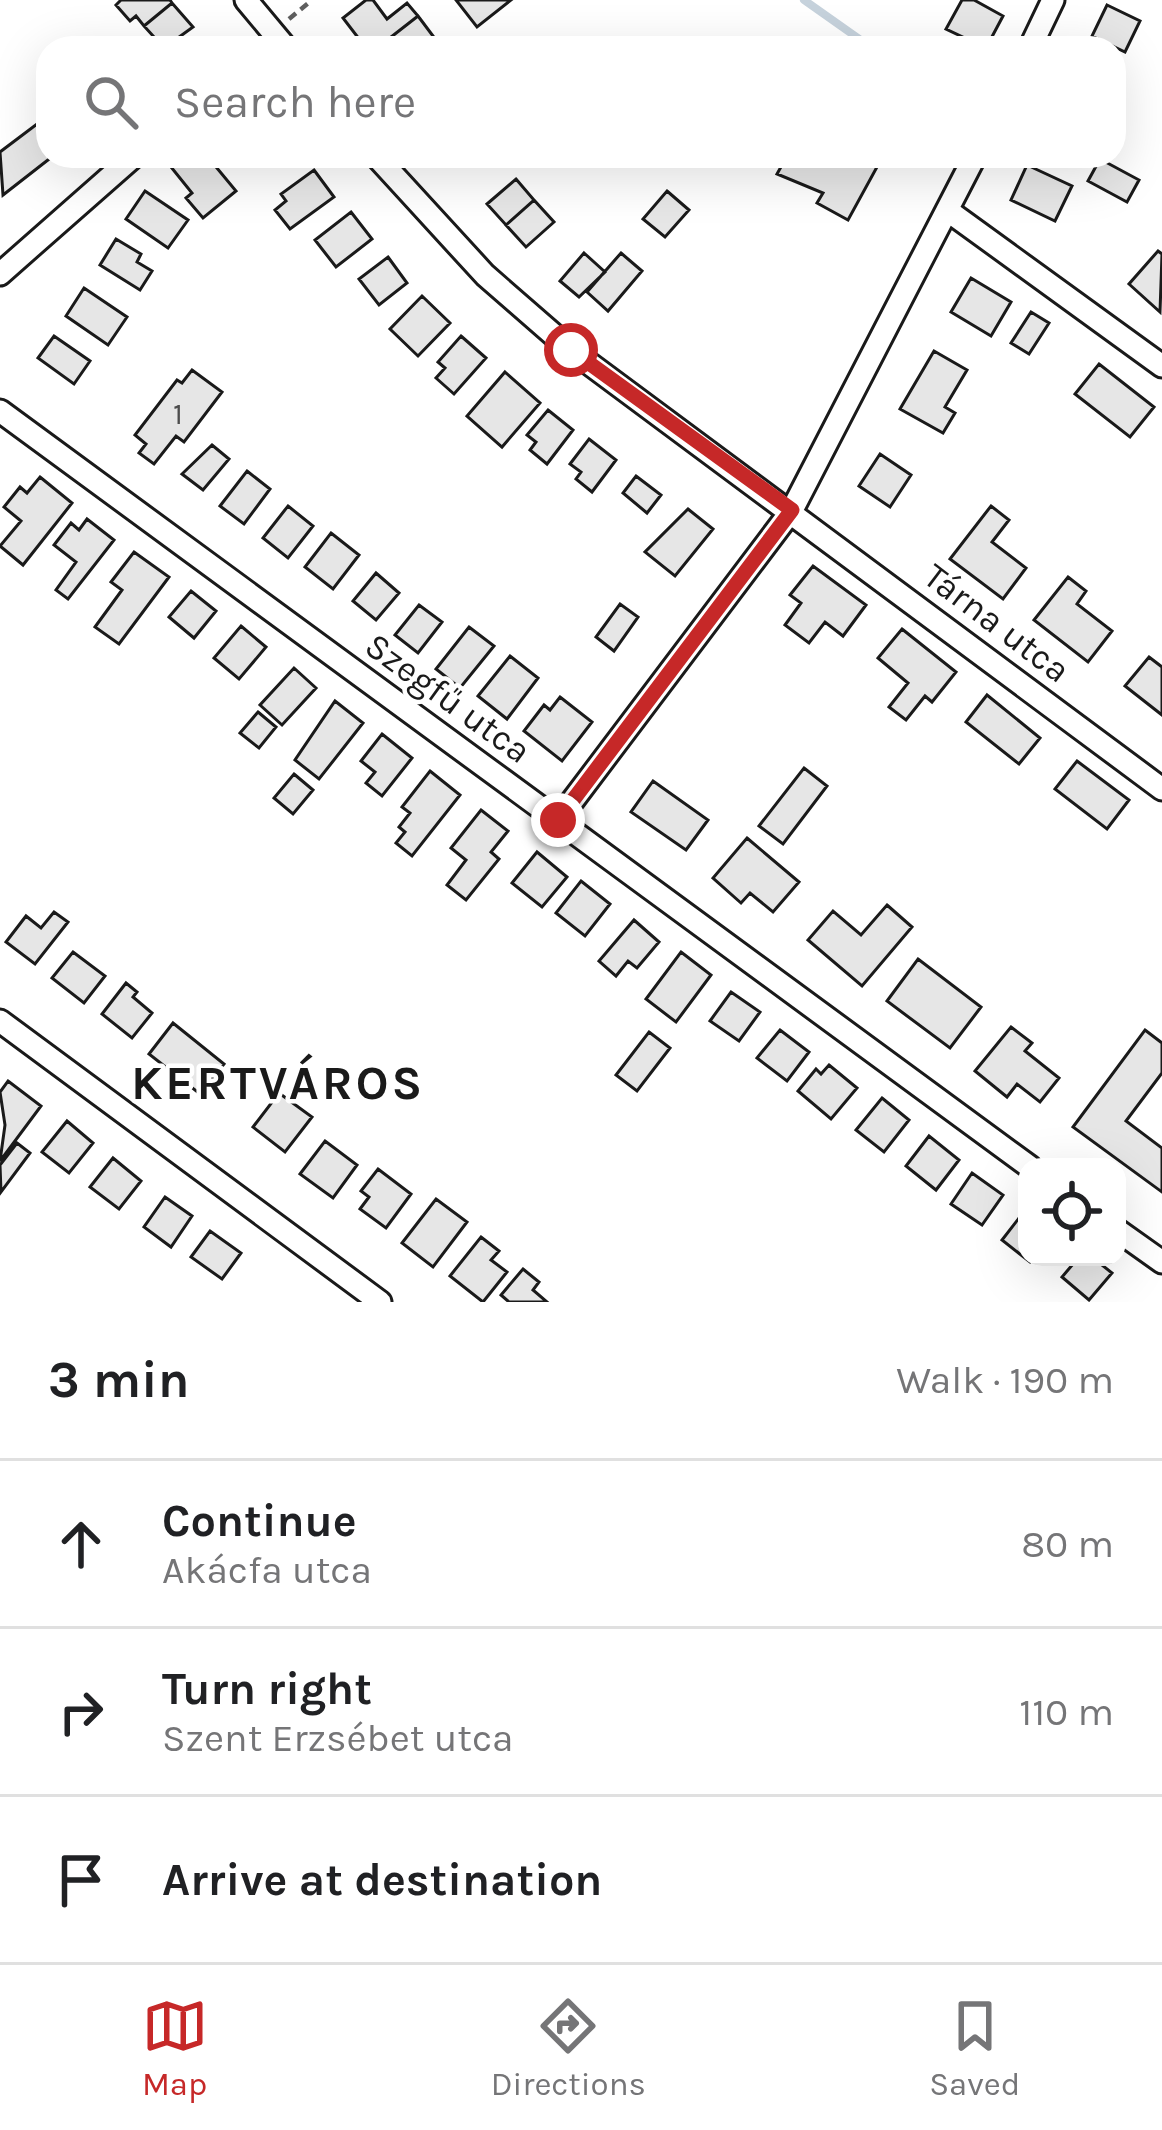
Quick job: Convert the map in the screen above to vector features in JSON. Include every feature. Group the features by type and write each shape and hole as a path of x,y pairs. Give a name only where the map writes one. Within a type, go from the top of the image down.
{"street":[{"path":"246,0 268,36"},
{"path":"1036,36 1053,0"},
{"path":"0,274 120,168"},
{"name":"Tárna utca","path":"386,168 437,226 530,315 1162,789"},
{"path":"558,820 792,510 969,168"},
{"path":"947,210 1162,366"},
{"name":"Szegfű utca","path":"0,412 1018,1158"},
{"path":"0,1022 380,1302"},
{"path":"1126,1236 1162,1262"}],"path":[{"path":"279,36 312,0"}],"building":[{"path":"121,0 172,3 144,26 136,16 130,21 116,5"},
{"path":"366,0 373,0 387,19 407,3 418,16 392,36 357,36 343,18"},
{"path":"456,0 511,0 477,27"},
{"path":"962,0 974,0 1003,16 992,36 961,36 946,29"},
{"path":"172,3 193,27 181,36 153,36 144,26"},
{"path":"1107,5 1140,21 1126,50 1126,36 1092,36"},
{"path":"418,16 433,36 392,36"},
{"path":"36,125 38,168 3,195 0,152"},
{"path":"172,168 217,168 236,191 203,218 186,198 192,193"},
{"path":"780,168 876,168 848,220 817,203 823,193 777,174"},
{"path":"1026,168 1072,186 1055,221 1011,200"},
{"path":"1095,168 1117,168 1139,180 1127,202 1088,181"},
{"path":"314,170 334,197 290,229 275,210 286,201 281,194"},
{"path":"516,179 534,200 506,225 487,204"},
{"path":"145,191 188,220 168,248 126,219"},
{"path":"667,191 689,210 665,237 643,219"},
{"path":"534,200 554,222 526,247 506,225"},
{"path":"351,212 372,239 336,267 315,240"},
{"path":"116,239 141,254 137,262 152,271 140,290 100,265"},
{"path":"1158,251 1162,254 1160,312 1129,284"},
{"path":"584,253 605,272 579,297 560,281"},
{"path":"621,253 642,271 608,311 587,292"},
{"path":"388,257 407,283 379,305 359,279"},
{"path":"971,278 1011,302 991,336 951,312"},
{"path":"84,288 127,317 108,345 66,316"},
{"path":"422,296 450,323 418,356 390,329"},
{"path":"1031,312 1049,323 1029,354 1011,343"},
{"path":"54,336 90,361 74,384 38,358"},
{"path":"461,336 486,358 454,394 436,378 445,368 438,362"},
{"path":"934,351 967,370 945,407 955,413 943,433 900,409"},
{"path":"1099,364 1154,407 1130,437 1075,394"},
{"path":"192,370 222,392 184,442 176,436 154,464 139,453 146,444 135,435 177,380 182,383"},
{"path":"505,372 540,403 502,447 467,416"},
{"path":"548,410 573,430 547,464 530,450 536,442 527,435"},
{"path":"589,439 616,460 592,492 576,479 581,472 570,464"},
{"path":"212,445 229,459 203,490 182,474"},
{"path":"880,454 911,475 890,507 859,486"},
{"path":"247,471 270,489 244,524 220,506"},
{"path":"636,476 661,495 647,513 623,493"},
{"path":"40,477 72,503 23,565 0,546 21,521 4,507 20,487 27,493"},
{"path":"288,506 313,526 288,558 263,538"},
{"path":"991,506 1009,520 992,542 1026,568 1003,599 950,559"},
{"path":"688,509 713,529 675,576 645,552"},
{"path":"87,519 114,540 68,599 56,590 76,562 54,545 71,523 79,530"},
{"path":"331,533 359,555 333,589 305,567"},
{"path":"134,552 169,577 119,644 95,627 122,590 111,582"},
{"path":"813,566 866,605 843,636 825,622 809,643 785,625 801,603 790,595"},
{"path":"376,573 399,593 376,620 353,601"},
{"path":"1068,577 1086,591 1077,604 1112,631 1088,662 1034,620"},
{"path":"191,591 216,611 194,638 169,617"},
{"path":"620,604 638,617 614,651 596,637"},
{"path":"419,605 442,622 418,653 395,635"},
{"path":"241,626 266,647 239,679 214,658"},
{"path":"469,627 494,646 460,688 436,669"},
{"path":"902,629 956,672 932,702 925,696 906,720 889,707 908,683 878,658"},
{"path":"510,656 538,678 507,719 478,696"},
{"path":"1149,657 1162,667 1162,715 1125,686"},
{"path":"294,668 316,688 282,725 260,705"},
{"path":"987,695 1040,738 1019,764 966,722"},
{"path":"560,697 592,722 562,761 524,731 544,705 550,710"},
{"path":"335,701 363,723 319,779 295,760"},
{"path":"258,712 276,727 259,748 240,733"},
{"path":"382,734 412,758 382,796 366,783 375,772 361,761"},
{"path":"1077,761 1129,800 1107,829 1055,789"},
{"path":"804,768 827,786 783,844 759,826"},
{"path":"430,771 460,795 412,856 396,843 405,832 399,827 410,813 402,807"},
{"path":"294,774 313,790 293,814 274,798"},
{"path":"653,781 708,820 686,850 631,812"},
{"path":"481,810 508,831 491,852 499,859 466,900 447,885 466,860 451,848"},
{"path":"747,838 799,882 773,912 750,893 741,903 713,878"},
{"path":"537,852 567,877 542,907 512,883"},
{"path":"581,881 610,904 585,936 556,913"},
{"path":"887,905 912,927 862,986 808,940 833,911 861,935"},
{"path":"54,912 68,922 35,964 6,942 26,916 41,928"},
{"path":"634,920 659,942 637,968 628,961 616,976 599,961"},
{"path":"73,952 105,976 84,1003 52,978"},
{"path":"681,952 711,975 676,1022 646,999"},
{"path":"918,959 981,1007 950,1048 887,1001"},
{"path":"126,983 137,992 133,997 152,1013 132,1038 102,1014"},
{"path":"731,992 760,1012 739,1041 710,1021"},
{"path":"173,1023 224,1064 200,1094 149,1054"},
{"path":"1011,1027 1032,1043 1025,1051 1059,1078 1040,1102 1017,1084 1007,1097 975,1071"},
{"path":"780,1030 809,1052 787,1081 757,1058"},
{"path":"1145,1030 1162,1043 1162,1073 1126,1121 1162,1148 1162,1192 1126,1166 1126,1158 1115,1158 1073,1127"},
{"path":"649,1032 670,1048 637,1091 616,1075"},
{"path":"829,1065 857,1088 831,1119 798,1091 816,1069 821,1074"},
{"path":"8,1081 41,1106 0,1161 5,1125 0,1092"},
{"path":"279,1093 312,1117 285,1152 253,1127"},
{"path":"882,1098 909,1120 884,1152 856,1130"},
{"path":"67,1121 93,1143 69,1173 42,1152"},
{"path":"929,1136 959,1160 936,1190 906,1166"},
{"path":"325,1141 357,1165 333,1198 300,1174"},
{"path":"17,1143 30,1153 1,1192 0,1165"},
{"path":"113,1158 141,1181 119,1209 90,1187"},
{"path":"378,1169 411,1194 386,1228 360,1209 369,1197 361,1191"},
{"path":"972,1173 1003,1195 982,1225 951,1204"},
{"path":"165,1197 192,1216 171,1247 144,1227"},
{"path":"436,1199 467,1222 433,1267 402,1243"},
{"path":"1018,1219 1018,1253 1002,1240"},
{"path":"210,1231 241,1253 222,1279 191,1257"},
{"path":"481,1237 499,1251 491,1260 507,1272 483,1302 450,1276"},
{"path":"1071,1266 1103,1266 1112,1273 1089,1300 1062,1277"},
{"path":"523,1269 539,1282 533,1290 547,1302 509,1302 501,1295"}],"waterway":[{"path":"804,0 855,36"}],"district":[{"name":"KERTVÁROS","path":"278,1083"}],"route":[{"path":"558,820 792,510 571,350"}]}
